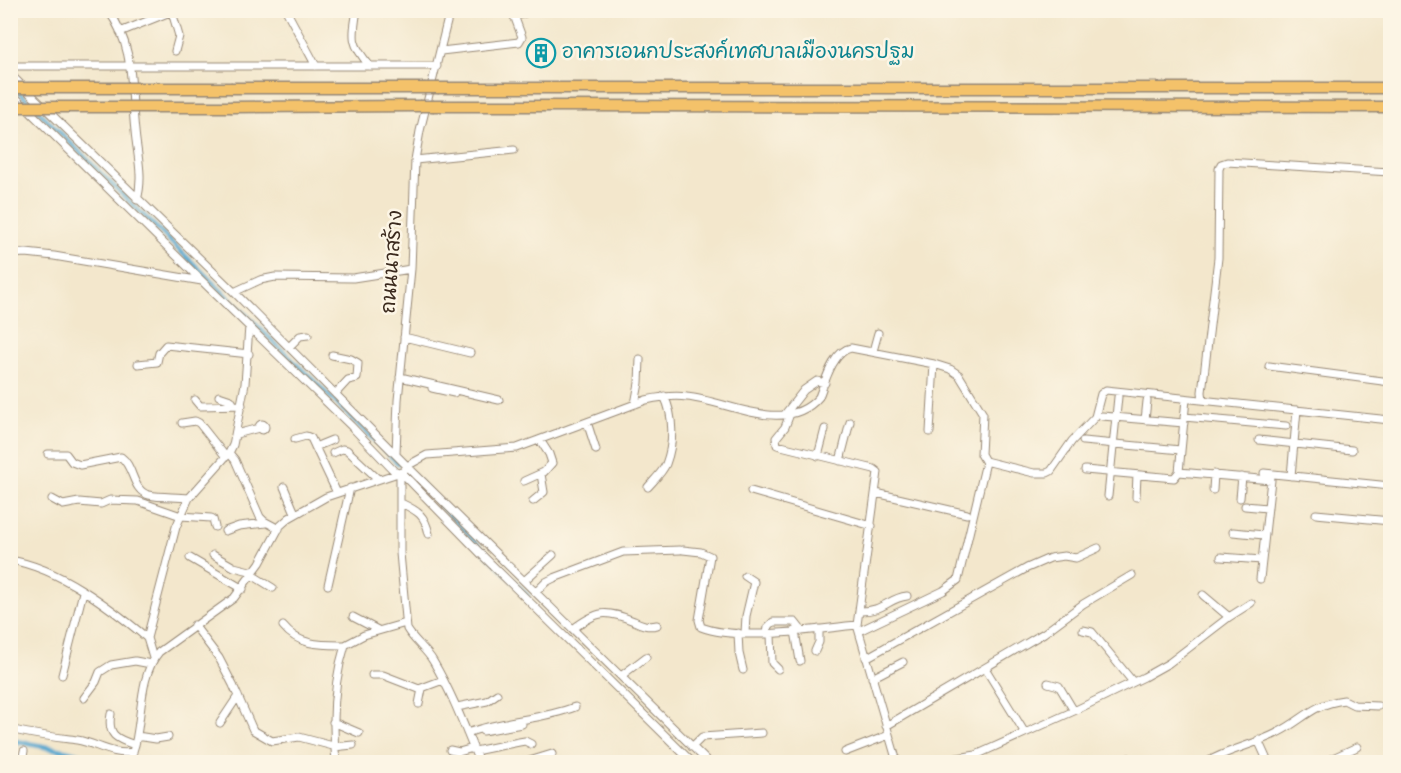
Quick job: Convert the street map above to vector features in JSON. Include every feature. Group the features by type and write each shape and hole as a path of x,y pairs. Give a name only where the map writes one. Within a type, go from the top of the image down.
{"highway":[{"path":"10,90 1390,88"},
{"path":"10,107 1390,107"}],"street":[{"path":"108,10 120,32 132,66 135,130 141,172 137,200"},
{"path":"286,10 316,66"},
{"path":"357,10 354,40 358,51 370,66"},
{"name":"ถนนนาสร้าง","path":"396,453 400,377 411,268 415,160 450,10"},
{"path":"441,51 519,42 522,37 513,14 533,10"},
{"path":"120,32 174,11 179,36 175,51"},
{"path":"10,66 437,66"},
{"path":"10,74 137,200 249,326 351,426 527,579 536,592 708,762"},
{"path":"10,90 210,281"},
{"path":"415,160 514,150"},
{"path":"1203,400 1202,392 1218,258 1219,169 1221,164 1227,162 1277,164 1390,172"},
{"path":"10,254 54,256 210,281 234,292 396,453 401,470 400,553 406,623 411,636 431,658 443,680 457,707 479,762"},
{"path":"234,292 260,280 275,277 353,278 411,268"},
{"path":"130,762 152,661 147,638 172,540 189,498 228,455 236,434 238,405 249,354 249,326"},
{"path":"873,351 878,333"},
{"path":"289,347 300,336 308,335"},
{"path":"404,337 470,353"},
{"path":"138,364 157,362 159,353 166,345 249,354"},
{"path":"84,698 96,682 100,672 111,666 135,661 152,661 166,645 234,598 253,574 279,529 295,513 337,493 401,470 427,455 517,448 635,404 664,396 689,397 756,413 788,414 814,403 838,356 844,349 855,347 934,364 959,375 983,414 981,454 986,462 1034,473 1051,471 1072,441 1095,417 1101,394 1106,390 1390,420"},
{"path":"332,355 351,359 358,363 359,367 357,378 348,380 336,393"},
{"path":"635,404 640,359"},
{"path":"930,432 934,364"},
{"path":"1269,366 1390,382"},
{"path":"400,377 499,400"},
{"path":"825,383 817,381 804,390 788,414 785,427 776,438 777,445 874,469 878,472 858,628 897,762"},
{"path":"423,382 442,392 454,393"},
{"path":"219,396 238,405"},
{"path":"648,487 662,471 667,457 671,422 664,396"},
{"path":"1108,496 1118,397"},
{"path":"1085,470 1174,478 1179,472 1186,399"},
{"path":"195,400 200,406 238,405"},
{"path":"1145,420 1147,401"},
{"path":"1291,476 1297,410"},
{"path":"1102,416 1286,426"},
{"path":"182,423 195,421 199,423 235,460 256,509 267,523 279,529"},
{"path":"587,422 596,450"},
{"path":"840,461 850,422"},
{"path":"236,434 259,428"},
{"path":"818,456 825,429"},
{"path":"295,439 309,436 337,493"},
{"path":"315,447 332,440"},
{"path":"524,481 541,474 552,463 540,440"},
{"path":"1259,440 1352,450"},
{"path":"1083,441 1181,450"},
{"path":"333,453 342,449 346,450 378,479"},
{"path":"48,454 66,454 72,462 80,465 121,457 129,465 138,487 146,494 189,498"},
{"path":"536,592 554,578 623,552 682,550 701,552 710,556 699,620 701,627 741,633 769,634 858,628 943,591 958,580 986,462"},
{"path":"401,470 493,567 692,762"},
{"path":"1179,472 1271,480 1260,579"},
{"path":"1264,473 1390,486"},
{"path":"532,501 544,492 541,474"},
{"path":"1213,490 1214,474"},
{"path":"1136,497 1137,475"},
{"path":"1240,498 1242,477"},
{"path":"284,488 295,513"},
{"path":"328,585 350,488"},
{"path":"751,491 872,526"},
{"path":"876,492 967,514"},
{"path":"52,499 63,505 79,502 101,504 110,500 138,501 181,516 211,518 215,527"},
{"path":"401,503 420,512 424,517 429,534"},
{"path":"1245,506 1267,508"},
{"path":"1316,514 1390,521"},
{"path":"225,531 239,526 267,523"},
{"path":"1233,532 1264,535"},
{"path":"866,658 1027,568 1056,556 1076,558 1098,548"},
{"path":"213,555 234,567 253,574 273,588"},
{"path":"527,579 553,555"},
{"path":"1221,556 1262,560"},
{"path":"11,558 40,567 83,592 147,638"},
{"path":"190,558 243,588"},
{"path":"886,726 1044,633 1083,604 1132,575"},
{"path":"743,670 739,653 741,633 754,582 745,576"},
{"path":"62,675 83,592"},
{"path":"1203,595 1229,617"},
{"path":"859,611 881,609 907,596"},
{"path":"933,762 976,755 1133,682 1169,663 1251,603"},
{"path":"573,629 586,619 602,613 617,615 648,626 657,626"},
{"path":"352,617 378,630"},
{"path":"778,669 772,663 770,624 795,622 799,631 800,661"},
{"path":"283,626 296,639 345,645 378,630 406,623"},
{"path":"194,625 219,658 253,730 272,741 299,737 334,747 353,745"},
{"path":"814,651 819,642 819,629"},
{"path":"1083,630 1092,632 1133,682"},
{"path":"338,762 334,747 333,722 336,681 345,645"},
{"path":"621,676 646,657"},
{"path":"872,678 903,662"},
{"path":"985,668 1025,733"},
{"path":"372,675 383,675 416,689 422,689 443,680"},
{"path":"1048,683 1059,686 1074,711"},
{"path":"419,704 422,689"},
{"path":"457,707 487,701 497,694"},
{"path":"220,723 238,696"},
{"path":"1207,762 1275,735 1314,708 1329,703 1344,700 1354,705 1378,706"},
{"path":"468,735 503,723 539,718 575,707"},
{"path":"111,714 109,724 112,733 134,749"},
{"path":"468,735 549,719"},
{"path":"333,722 359,733"},
{"path":"10,729 60,740 78,740 118,753 134,749"},
{"path":"692,747 702,737 762,733"},
{"path":"845,752 889,735"},
{"path":"137,736 156,739 168,737"},
{"path":"1258,740 1268,762"},
{"path":"266,749 272,741"},
{"path":"450,750 456,753 525,741 531,744"},
{"path":"1324,762 1356,747"},
{"path":"22,762 24,751"},
{"path":"526,762 552,754"},
{"path":"1129,758 1138,762"}],"waterway":[{"path":"10,83 398,463"},
{"path":"408,472 528,596"},
{"path":"10,740 67,751 107,762"}],"place":[{"name":"อาคารเอนกประสงค์เทศบาลเมืองนครปฐม","path":"541,53"}]}
